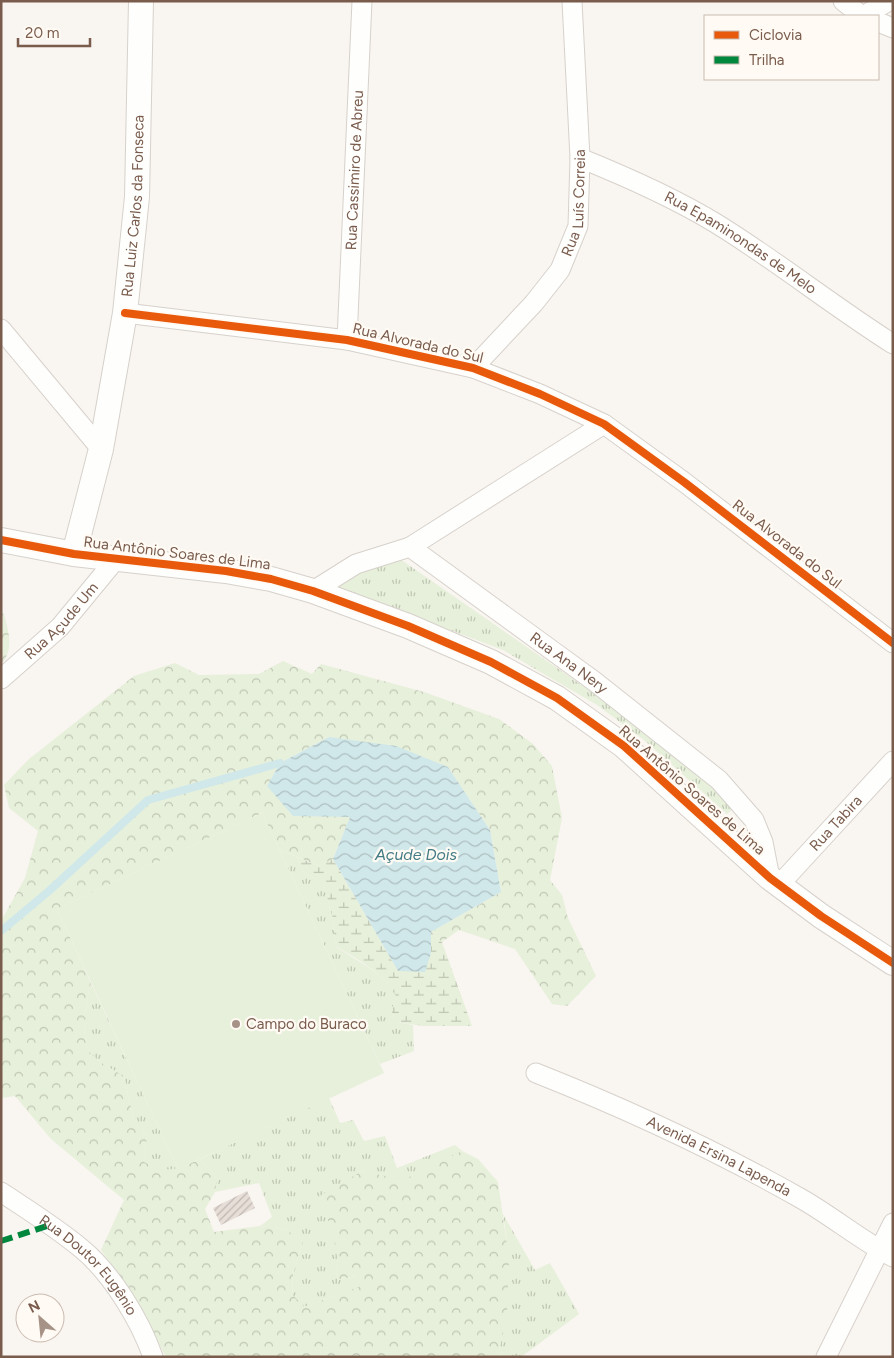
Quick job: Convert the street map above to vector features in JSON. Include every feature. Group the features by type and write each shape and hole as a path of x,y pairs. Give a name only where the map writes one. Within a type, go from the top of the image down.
{"street":[{"name":"Rua Luiz Carlos da Fonseca","path":"74,554 101,449 125,313 137,197 141,1"},
{"name":"Rua Cassimiro de Abreu","path":"347,340 362,1"},
{"name":"Rua Luís Correia","path":"473,368 534,303 560,270 578,226 580,158 572,1"},
{"path":"843,1 862,15"},
{"path":"865,15 890,1"},
{"path":"879,22 893,28"},
{"name":"Rua Epaminondas de Melo","path":"580,158 660,192 716,223 781,266 845,314 893,344"},
{"name":"Rua Alvorada do Sul","path":"125,313 347,340 473,368 540,394 604,424 684,482 893,643"},
{"path":"1,329 101,449"},
{"path":"314,591 356,564 410,547 604,424"},
{"name":"Rua Antônio Soares de Lima","path":"1,540 74,554 226,571 271,579 314,591 408,626 483,658 557,698 624,746 774,881 820,916 893,963"},
{"name":"Rua Ana Nery","path":"410,547 594,681 719,780 754,820 763,842 774,881"},
{"name":"Rua Açude Um","path":"1,679 60,627 116,559"},
{"name":"Rua Tabira","path":"774,881 893,762"},
{"name":"Avenida Ersina Lapenda","path":"536,1073 619,1106 708,1148 802,1199 886,1253"},
{"name":"Rua Doutor Eugênio","path":"1,1192 84,1250 111,1281 132,1312 153,1357"},
{"path":"826,1357 886,1253 893,1224"}],"green space":[{"path":"400,559 606,702 723,795 733,809 727,814 644,740 597,705 503,650 329,584 347,575"},
{"path":"1,613 4,614 7,626 9,646 8,653 1,664"},
{"path":"283,661 312,674 321,664 424,692 499,719 533,744 552,766 562,818 550,880 562,895 568,918 596,976 567,1006 552,1004 515,949 459,930 442,942 431,932 501,892 490,830 448,767 329,737 280,763 267,786 350,817 333,859 319,866 279,849 262,813 57,909 91,983 85,1022 86,1042 89,1051 94,1057 124,1076 134,1122 147,1136 144,1162 160,1168 172,1169 185,1166 200,1159 217,1179 215,1192 205,1209 214,1232 260,1226 287,1230 303,1242 293,1274 292,1294 304,1307 361,1286 356,1276 337,1280 338,1269 334,1237 318,1197 362,1171 403,1180 462,1151 478,1159 498,1182 509,1259 507,1313 499,1351 500,1357 166,1357 131,1292 101,1250 124,1200 51,1139 15,1096 1,1098 1,921 25,878 38,831 9,808 4,785 29,759 134,676 175,663 199,675 259,674"},
{"name":"Campo do Buraco","path":"262,813 384,1073 178,1169 57,909"},
{"path":"279,849 297,857 305,874 323,882 333,919 335,946 378,974 392,989 397,998 391,1010 396,1022 413,1025 414,1051 380,1064"},
{"path":"297,857 319,866 333,859 398,971 431,953 431,932 442,942 472,1026 423,1026 396,1022 391,1010 397,998 392,989 378,974 335,946 333,919 323,882 305,874"},
{"path":"91,983 178,1169 161,1171 144,1162 147,1136 134,1122 124,1076 94,1057 89,1051 86,1042 85,1022"},
{"path":"329,1098 340,1123 353,1120 364,1141 385,1136 397,1168 455,1145 462,1151 403,1181 362,1171 319,1197 331,1227 336,1247 337,1280 357,1276 362,1286 304,1307 292,1295 293,1274 303,1242 287,1230 260,1226 272,1217 259,1183 215,1192 217,1179 200,1159"},
{"path":"503,1214 535,1270 550,1263 579,1314 521,1357 500,1357 499,1351 508,1282 506,1232"}],"water":[{"name":"Açude Dois","path":"329,737 396,746 448,767 490,830 501,892 431,932 431,953 425,972 398,971 333,859 350,817 293,816 267,786 280,763"}],"building":[{"path":"247,1191 255,1208 221,1225 213,1208"}],"waterway":[{"path":"1,931 49,891 148,800 280,763"}],"marked path":[{"path":"1,1241 50,1225"}],"cycle path":[{"path":"125,313 347,340 473,368 540,394 604,424 684,482 893,643"},
{"path":"1,540 74,554 226,571 271,579 313,591 408,626 491,662 557,698 624,746 770,878 821,916 893,963"}],"place":[{"name":"Campo do Buraco","path":"236,1024"}]}
